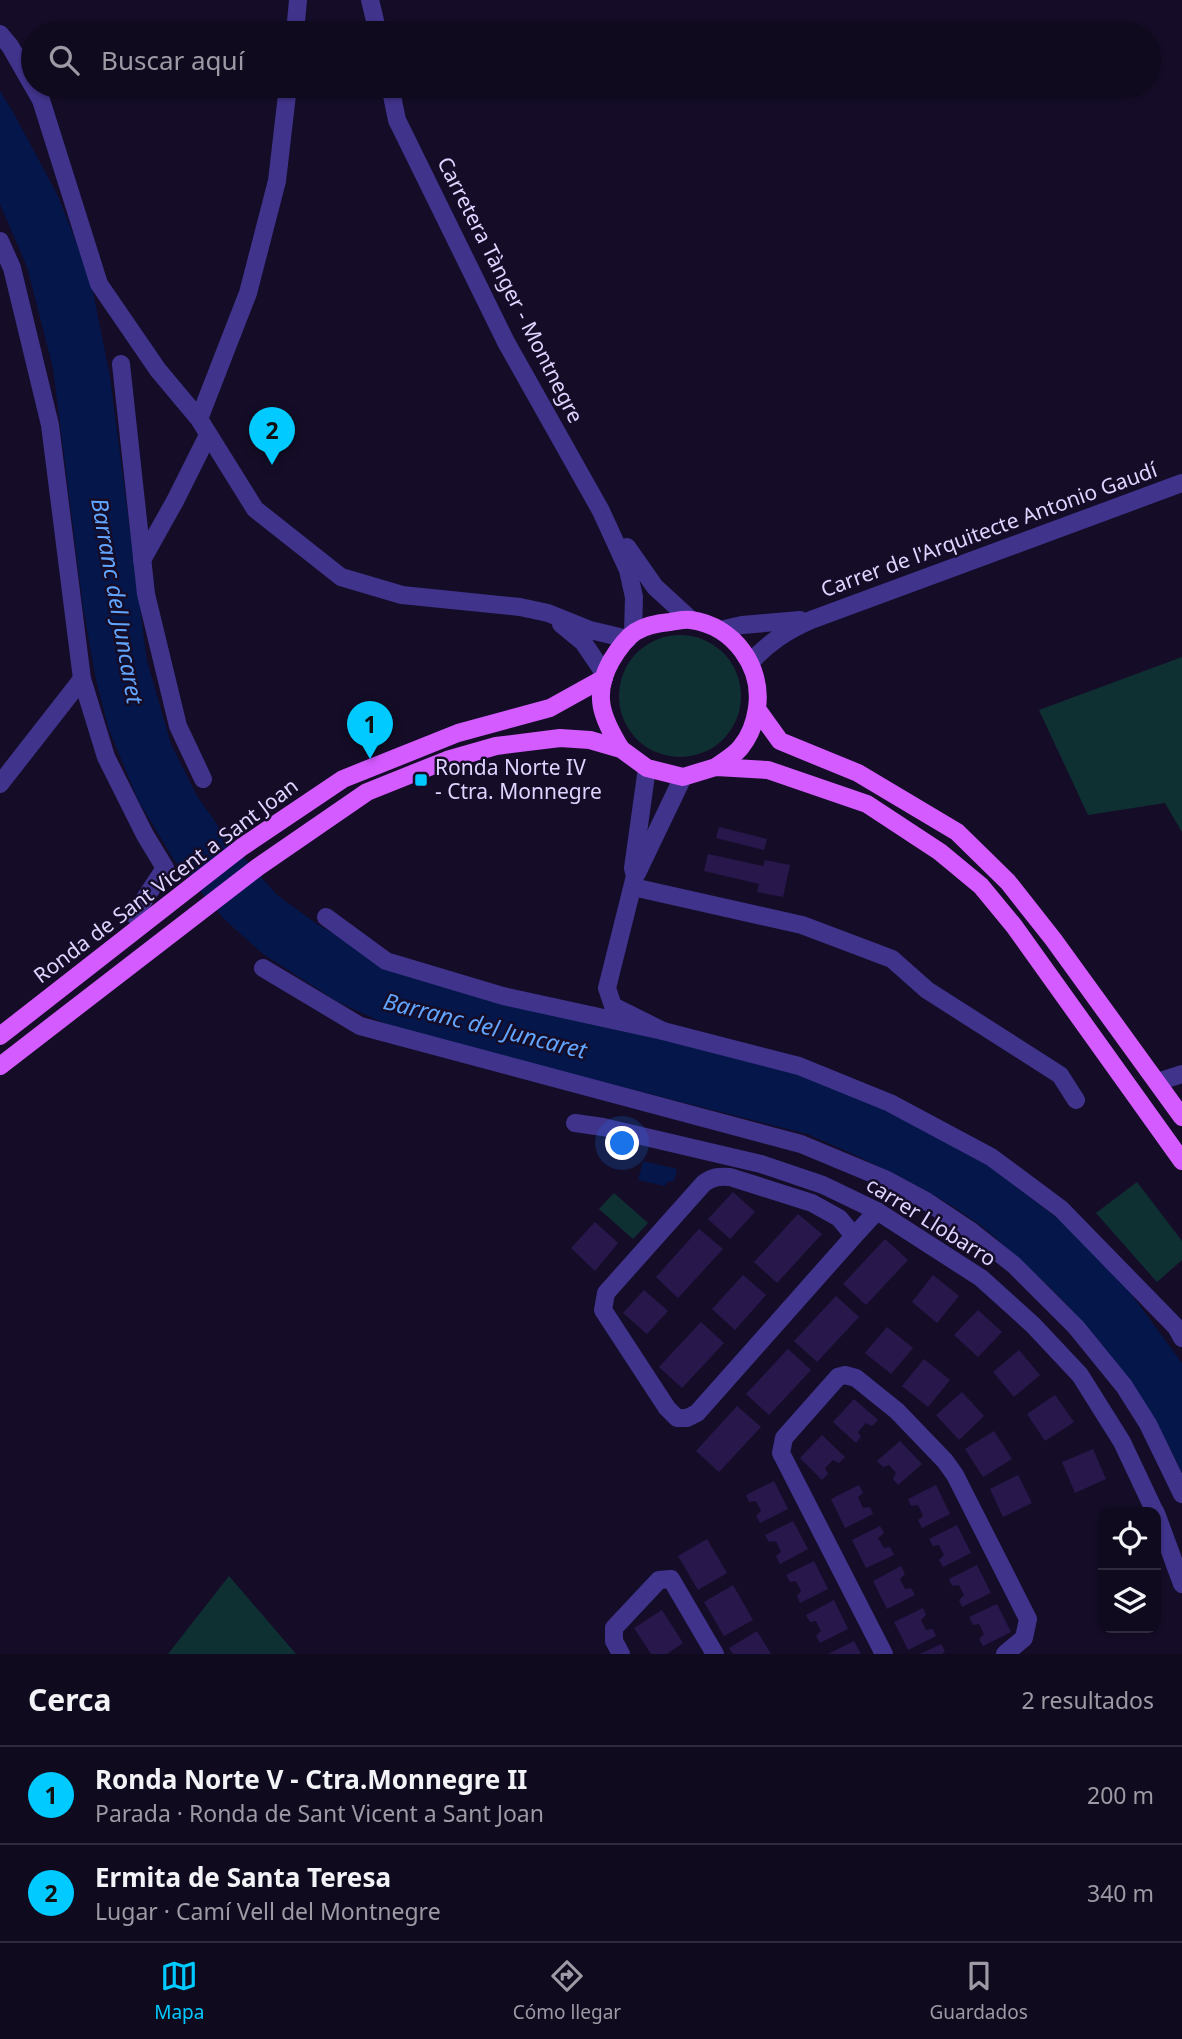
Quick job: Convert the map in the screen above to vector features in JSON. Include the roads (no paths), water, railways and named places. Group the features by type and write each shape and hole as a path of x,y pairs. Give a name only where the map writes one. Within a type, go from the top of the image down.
{"main road":[{"path":"631,636 654,624 691,620 720,630 741,648 754,671 759,693 755,724 741,748 716,767"},
{"name":"Ronda de Sant Vicent a Sant Joan","path":"621,749 607,727 599,700 604,676 615,654 631,636"},
{"name":"Ronda de Sant Vicent a Sant Joan","path":"0,1036 242,847 343,779 458,733 550,708 604,676"},
{"path":"757,709 780,741 858,773 957,832 1008,882 1053,939 1182,1117"},
{"name":"Ronda de Sant Vicent a Sant Joan","path":"0,1066 258,867 367,792 447,760 496,746 560,738 590,740 621,749 647,768 683,777"},
{"path":"683,777 716,767 768,770 867,804 940,852 981,886 1014,926 1182,1161"}],"street":[{"path":"296,21 299,0"},
{"path":"370,0 375,21"},
{"path":"0,34 21,65"},
{"path":"40,98 99,284 158,370 204,427 255,509 341,576 402,595 520,607 548,613 590,630 631,636"},
{"path":"142,560 175,501 204,427 248,293 277,181 287,98"},
{"name":"Carretera Tànger - Montnegre","path":"392,98 397,120 500,330 601,511 628,570 634,597 631,636"},
{"path":"0,242 12,268 50,425 82,679 106,757 145,835 165,867 134,915"},
{"path":"121,364 146,594 178,726 203,779"},
{"name":"Carrer de l'Arquitecte Antonio Gaudí","path":"750,663 765,646 783,633 811,620 1182,483"},
{"name":"Carretera Tànger - Montnegre","path":"601,511 655,587 691,620"},
{"path":"548,613 583,642 604,676"},
{"name":"Carrer de l'Arquitecte Antonio Gaudí","path":"720,630 749,624 811,620"},
{"path":"0,785 82,679"},
{"path":"634,882 633,868 647,768"},
{"path":"663,1031 613,1006 607,988 634,882 683,777"},
{"path":"634,882 802,925 892,959 928,990 1060,1075 1076,1100"},
{"path":"326,917 386,961 503,996 663,1031 799,1066 890,1102 991,1157 1061,1209 1176,1328 1182,1338"},
{"path":"263,968 360,1026 790,1140 885,1179 926,1201 971,1231 1014,1265 1076,1327 1124,1385 1154,1436 1182,1494"},
{"path":"1157,1082 1182,1074"},
{"name":"carrer Llobarro","path":"575,1123 761,1164 823,1185 877,1211 981,1278 1057,1349 1080,1375 1117,1432 1153,1507"},
{"path":"855,1236 839,1218 812,1203 730,1177 711,1178 606,1293 603,1310 667,1408 677,1418 687,1418 698,1413 855,1236 877,1211"},
{"path":"884,1654 781,1453 783,1438 838,1377 856,1378 897,1411 936,1449 955,1475 1028,1619 1024,1638 1005,1654"},
{"name":"carrer Llobarro","path":"1161,1527 1182,1584"},
{"path":"621,1654 614,1641 614,1628 659,1580 666,1577 671,1578 715,1654"}],"water":[{"name":"Barranc del Juncaret","path":"0,91 58,196 90,277 110,377 147,661 171,744 197,796 225,836 277,895 317,924 389,966 794,1072 869,1099 982,1160 1080,1236 1129,1291 1182,1363 1182,1473 1131,1382 1088,1328 1040,1278 991,1234 937,1197 873,1163 807,1134 399,1030 338,1002 263,954 225,920 174,860 138,800 109,730 96,680 83,607 53,368 27,267 0,204"},
{"path":"643,1161 677,1169 674,1181 667,1182 665,1186 638,1180"}],"place":[{"name":"Ermita de Santa Teresa","path":"272,465"},
{"name":"Ronda Norte V - Ctra.Monnegre II","path":"370,759"},
{"name":"Ronda Norte IV - Ctra. Monnegre","path":"421,780"}]}
